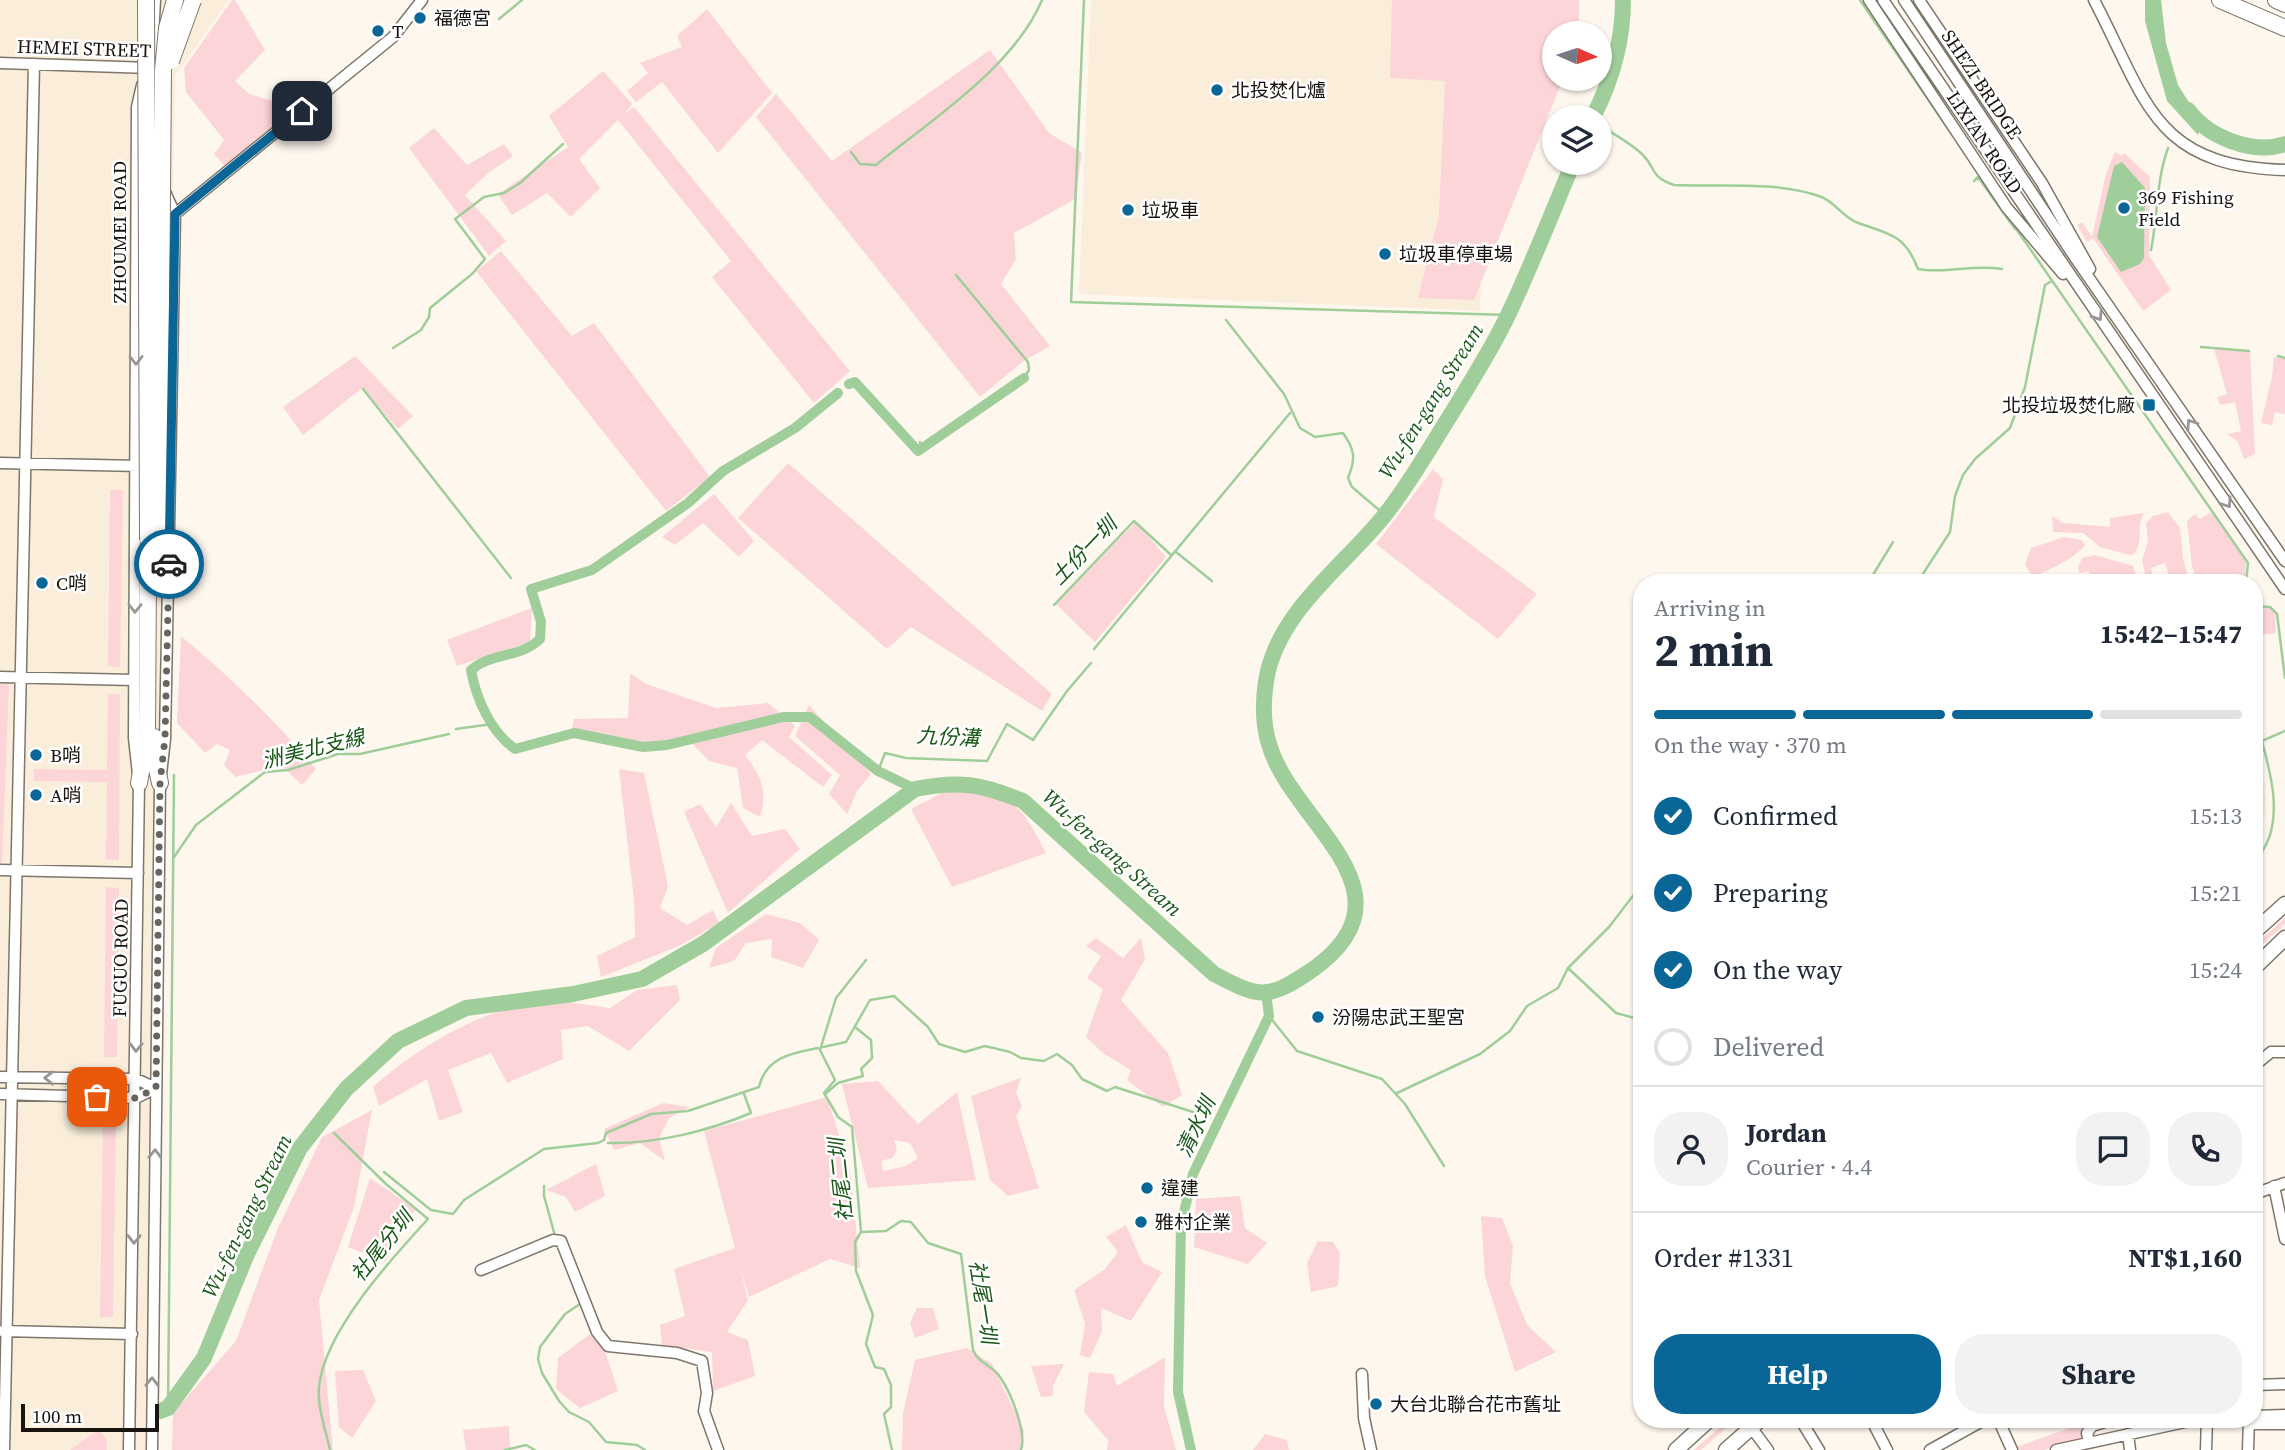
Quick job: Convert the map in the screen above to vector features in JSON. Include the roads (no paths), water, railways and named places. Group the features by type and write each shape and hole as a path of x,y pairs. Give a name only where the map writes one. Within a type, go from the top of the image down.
{"highway":[{"path":"146,0 155,94"},
{"path":"160,783 154,755 155,94 157,30 166,0"},
{"path":"155,94 175,0"},
{"path":"155,94 194,0"},
{"path":"2220,0 2285,28"},
{"path":"2276,0 2285,4"},
{"path":"139,783 146,738 154,568"}],"main road":[{"path":"2263,924 2285,904"},
{"path":"2263,959 2285,938"},
{"path":"1676,1450 1700,1428"},
{"path":"1726,1450 1750,1428"}],"street":[{"name":"ZHOUMEI ROAD","path":"135,466 137,107 154,42 155,0"},
{"name":"ZHOUMEI ROAD","path":"172,467 175,214 158,171 156,148 158,106 167,68 191,20 194,0"},
{"path":"175,214 393,37 422,0"},
{"name":"LIXIAN ROAD","path":"1869,0 2007,208 2067,279 2085,294"},
{"path":"1875,0 1935,90 1979,142"},
{"name":"SHEZI BRIDGE","path":"1883,0 1979,142 2020,197"},
{"name":"SHEZI BRIDGE","path":"1904,0 2034,186"},
{"path":"1912,0 2034,186"},
{"name":"LIXIAN ROAD","path":"1919,0 2042,183 2098,287"},
{"path":"2094,0 2152,113 2174,138 2196,153 2225,164 2285,170"},
{"name":"HEMEI STREET","path":"0,62 167,68"},
{"path":"4,1450 6,1077 17,871 34,64"},
{"name":"LIXIAN ROAD","path":"2034,186 2059,230 2285,561"},
{"name":"LIXIAN ROAD","path":"2020,197 2285,589"},
{"path":"2144,382 2157,373"},
{"path":"0,463 172,467"},
{"name":"FUGUO ROAD","path":"129,1450 139,783 134,738 135,466"},
{"name":"FUGUO ROAD","path":"152,1450 160,783 165,738 172,467"},
{"path":"0,677 134,680"},
{"path":"0,870 138,873"},
{"path":"2263,1059 2271,1052 2285,1052"},
{"path":"6,1077 136,1079 156,1088"},
{"path":"6,1094 136,1098 156,1088"},
{"path":"2263,1191 2280,1185 2285,1239"},
{"path":"481,1270 553,1240 561,1241 592,1321 608,1346 677,1353 702,1361 707,1394 705,1411 708,1427 718,1450"},
{"path":"3,1331 132,1334"},
{"path":"1362,1374 1364,1418 1371,1450"},
{"path":"2263,1385 2285,1384"},
{"path":"2263,1417 2285,1415"},
{"path":"2263,1424 2285,1424"},
{"path":"1758,1428 1768,1450"},
{"path":"1806,1428 1819,1450"},
{"path":"1876,1428 1887,1450"},
{"path":"1930,1450 1949,1445 1971,1428"},
{"path":"2002,1428 2012,1450"},
{"path":"2089,1443 2087,1433 2091,1428"},
{"path":"2056,1450 2156,1428"},
{"path":"2206,1450 2207,1428"},
{"path":"2248,1450 2251,1428"},
{"path":"2128,1434 2130,1450"}],"waterway":[{"path":"499,19 522,0"},
{"path":"851,152 860,164 876,165 945,111 992,70 1012,48 1042,0"},
{"path":"1084,0 1071,302 1508,315"},
{"name":"Wu-fen-gang Stream","path":"1599,105 1615,60 1621,31 1623,0"},
{"path":"1860,0 1953,136"},
{"path":"2188,110 2207,128 2232,141 2259,147 2285,144"},
{"path":"1612,133 1638,151 1661,179 1674,185 1766,186 1802,191 1825,198 1853,221 1895,237 1908,249 1918,269 2002,269"},
{"path":"393,348 421,330 429,317 430,308 472,274 485,259 455,219 484,197 504,193 520,183 563,144"},
{"path":"2151,250 2161,173 2168,148"},
{"name":"Wu-fen-gang Stream","path":"160,1411 168,1408 204,1358 247,1254 300,1148 346,1089 398,1041 466,1008 573,994 642,979 703,944 915,789 970,785 1023,801 1214,974 1229,982 1252,991 1272,991 1309,972 1341,943 1355,914 1353,886 1341,858 1282,773 1269,744 1264,697 1273,656 1283,633 1297,612 1393,505 1472,380 1509,313 1568,175"},
{"path":"1974,181 1978,177 2015,229"},
{"path":"2010,220 2248,563 2247,574"},
{"path":"956,275 1028,362 1029,370 1024,378"},
{"path":"1923,574 1950,532 1955,496 1963,475 1975,459 2010,428 2025,387 2045,285 2052,281"},
{"path":"1226,320 1284,394 1300,428 1315,437 1343,433 1353,454 1348,478 1352,487 1385,515"},
{"path":"2201,347 2249,351"},
{"path":"2278,356 2285,358"},
{"name":"九份溝","path":"849,384 855,382 918,451 1024,378"},
{"path":"363,389 511,578"},
{"path":"838,393 795,428 723,471 688,503 592,570 531,589 541,622 540,639 524,649 488,660 471,670 486,714 499,734 515,749 574,733 643,747 667,745 783,717 810,717 878,771 915,789"},
{"path":"1094,649 1290,413"},
{"name":"九份溝","path":"920,442 923,452"},
{"name":"土份一圳","path":"1054,605 1134,521 1170,554"},
{"path":"1873,574 1893,542"},
{"path":"1176,552 1212,581"},
{"path":"2263,607 2270,607 2277,614 2285,678"},
{"name":"九份溝","path":"878,771 885,753 906,758 987,761 1007,724 1033,740 1067,691 1091,663"},
{"name":"洲美北支線","path":"456,729 492,724"},
{"path":"2263,741 2285,731"},
{"name":"洲美北支線","path":"174,857 196,825 265,772 288,770 338,754 360,754 449,734"},
{"path":"2263,745 2273,789 2274,814 2269,838 2263,850"},
{"path":"168,1408 174,775"},
{"path":"1568,968 1609,927 1633,896"},
{"name":"社尾二圳","path":"866,960 836,998 820,1050 835,1080 824,1093 838,1117 852,1127 861,1232 855,1242 856,1271 873,1315 866,1344 875,1367 884,1369 891,1385 891,1407 884,1414 892,1450"},
{"path":"1397,1093 1480,1054 1510,1031 1527,1006 1558,988 1568,968 1616,1013 1633,1018"},
{"name":"清水圳","path":"1191,1450 1178,1392 1181,1225 1193,1174 1269,1016 1266,992"},
{"path":"823,1047 846,1042 870,1000 894,996 928,1027 939,1044 965,1052 985,1046 1010,1052 1021,1058 1044,1061 1057,1054 1072,1065 1082,1079 1107,1091 1115,1087 1193,1112"},
{"path":"1269,1016 1297,1051 1382,1079 1405,1104 1444,1166"},
{"path":"825,1094 838,1083 863,1076 861,1069 872,1058 871,1040 855,1027"},
{"path":"384,1172 431,1210 453,1214 464,1200 544,1149 598,1143 604,1140 606,1133 651,1114 688,1111 759,1087 768,1069 781,1058 818,1048"},
{"path":"608,1143 663,1139 700,1131 751,1113 744,1094"},
{"name":"社尾分圳","path":"330,1450 321,1411 319,1387 333,1343 362,1297 428,1219 386,1184 334,1133"},
{"path":"544,1186 544,1196 555,1236"},
{"name":"社尾一圳","path":"863,1232 886,1231 901,1221 911,1222 928,1243 961,1254 973,1350 997,1373 1009,1393 1020,1423 1021,1450"},
{"path":"580,1304 565,1314 540,1347 538,1359 542,1373 569,1412 589,1422 606,1442 637,1445 645,1450"},
{"path":"505,1450 526,1445 535,1450"}],"place":[{"name":"福德宮","path":"420,18"},
{"name":"T","path":"378,31"},
{"name":"北投焚化爐","path":"1217,90"},
{"name":"369 Fishing Field","path":"2124,208"},
{"name":"垃圾車","path":"1128,210"},
{"name":"垃圾車停車場","path":"1385,254"},
{"name":"北投垃圾焚化廠","path":"2149,405"},
{"name":"C哨","path":"42,583"},
{"name":"B哨","path":"36,755"},
{"name":"A哨","path":"36,795"},
{"name":"汾陽忠武王聖宮","path":"1318,1017"},
{"name":"違建","path":"1147,1188"},
{"name":"雅村企業","path":"1141,1222"},
{"name":"大台北聯合花市舊址","path":"1376,1404"}]}
